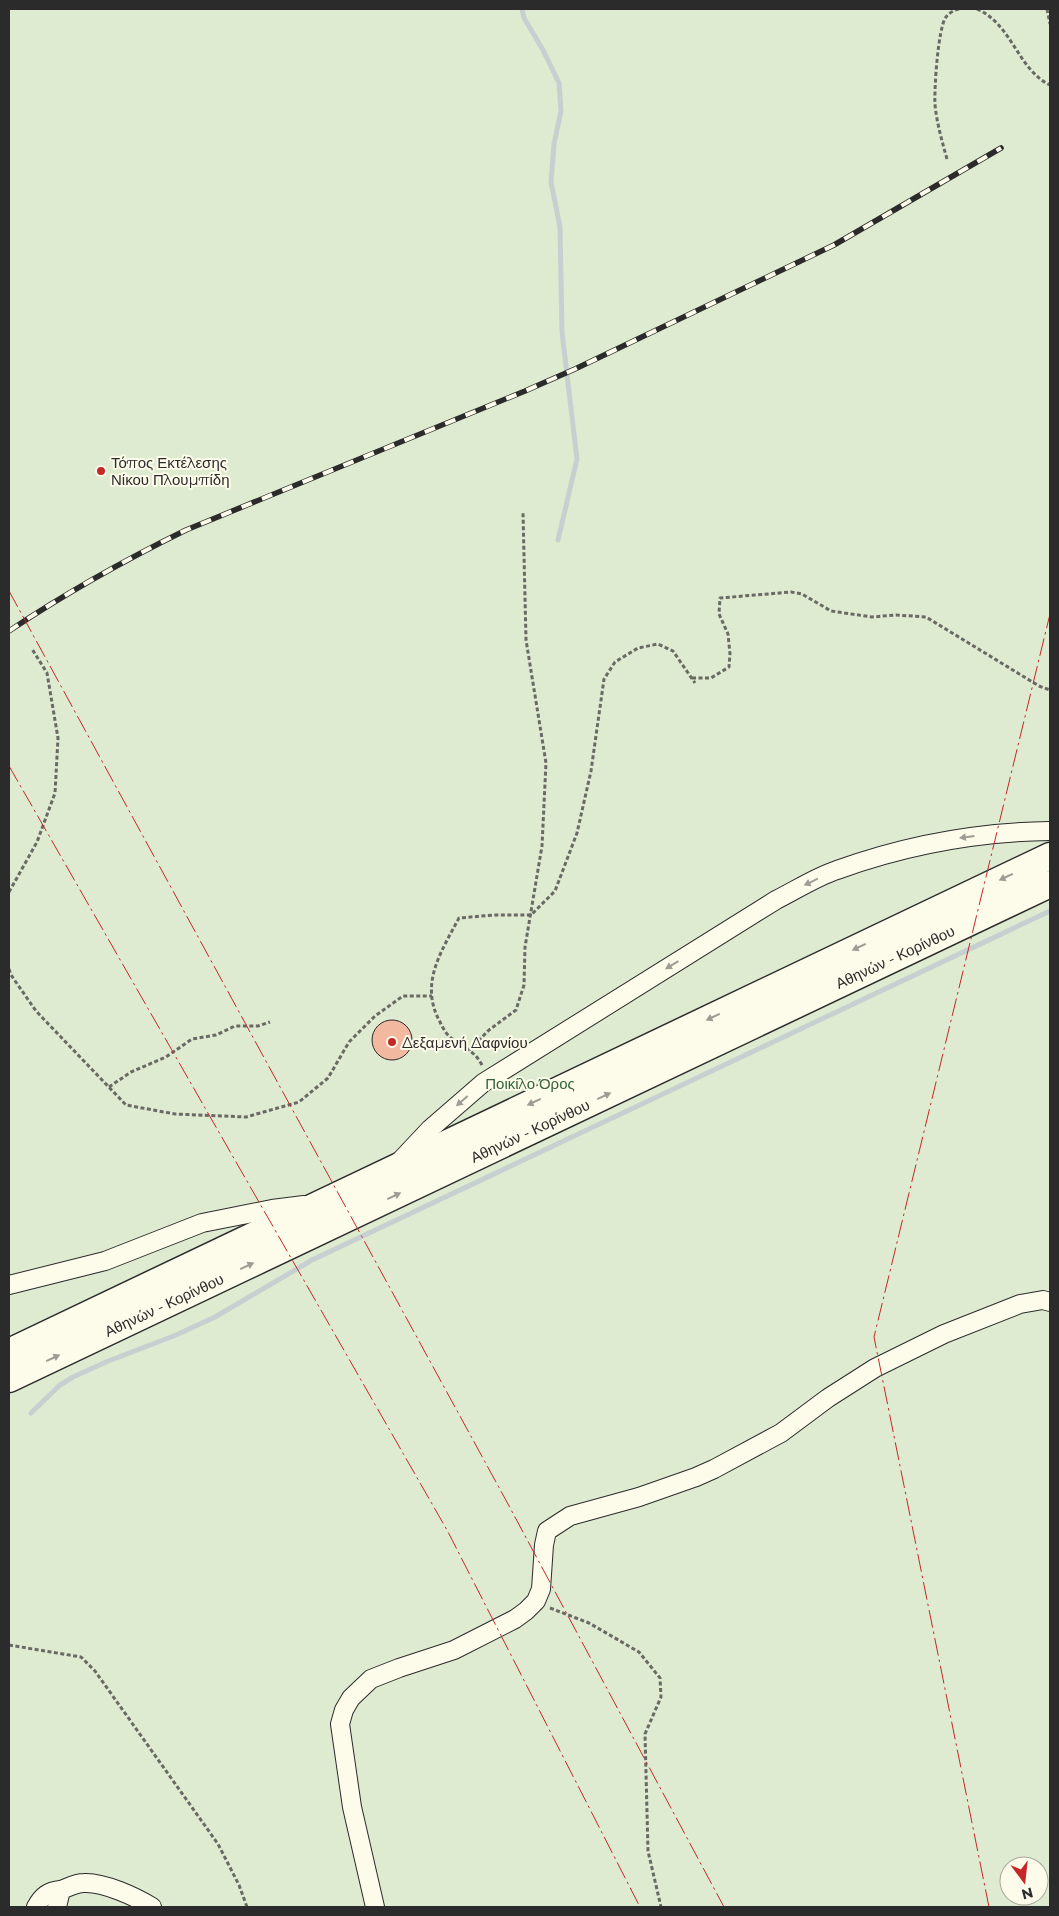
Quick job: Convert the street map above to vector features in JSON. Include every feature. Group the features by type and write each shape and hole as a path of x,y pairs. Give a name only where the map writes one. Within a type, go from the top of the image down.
{"highway":[{"name":"Αθηνών - Κορίνθου","path":"9,1352 1050,856"},
{"name":"Αθηνών - Κορίνθου","path":"9,1379 1050,884"}],"street":[{"path":"393,1169 410,1148 430,1129 489,1079 776,900 836,870 912,847 982,835 1050,831"},
{"path":"9,1284 105,1261 202,1223 272,1209 322,1203"},
{"path":"375,1907 352,1807 340,1724 350,1698 371,1679 454,1650 515,1619 536,1601 542,1583 544,1538 547,1531 563,1520 578,1512 639,1497 696,1477 781,1433 828,1398 875,1368 944,1334 1020,1304 1043,1300 1050,1302"},
{"path":"36,1907 41,1898 51,1891 62,1890 85,1882 98,1884 130,1895 152,1907"},
{"path":"57,1907 62,1890"}],"path":[{"path":"947,159 935,103 938,62 941,28 946,17 959,9"},
{"path":"977,9 988,13 1002,27 1029,67 1038,77 1050,85"},
{"path":"1047,9 1050,24"},
{"path":"469,1050 489,1030 516,1010 524,985 524,947 542,846 546,763 526,640 523,513"},
{"path":"692,678 711,678 729,667 728,634 719,614 720,598 791,592 802,594 831,611 872,617 896,615 926,617 1050,690"},
{"path":"489,1079 476,1055 447,1034 433,1009 431,978 443,948 459,918 494,915 531,915 555,891 577,833 591,771 604,679 615,662 638,648 658,644 673,651 695,684"},
{"path":"9,892 36,842 55,793 58,738 48,673 32,649"},
{"path":"9,969 11,975 36,1011 126,1105 175,1114 246,1117 299,1102 328,1078 349,1042 375,1016 403,996 432,996"},
{"path":"109,1087 131,1072 166,1057 192,1039 216,1036 235,1026 258,1026 270,1022"},
{"path":"536,1601 589,1623 639,1652 660,1678 662,1696 645,1734 648,1851 661,1907"},
{"path":"9,1645 81,1657 95,1671 218,1844 239,1885 247,1907"}],"green space":[{"name":"Ποικίλο Όρος","path":"9,9 1050,9 1050,1907 9,1907"}],"building":[{"name":"Δεξαμενή Δαφνίου","path":"388,1020 396,1020 403,1023 409,1029 412,1040 409,1051 403,1057 396,1060 388,1060 381,1057 375,1051 372,1044 372,1036 375,1029 381,1023"}],"waterway":[{"path":"522,9 524,18 543,50 559,83 561,111 554,144 551,182 560,227 562,332 577,459 558,540"},
{"path":"31,1413 60,1385 73,1377 215,1317 312,1260 1050,911"}],"railway":[{"path":"9,631 52,603 186,530 525,391 834,245 1001,148"}],"power":[{"path":"9,591 508,1504 724,1907"},
{"path":"989,1907 874,1337 1050,614"},
{"path":"9,766 447,1530 640,1907"}],"place":[{"name":"Τόπος Εκτέλεσης Νίκου Πλουμπίδη","path":"101,471"},
{"name":"Δεξαμενή Δαφνίου","path":"392,1042"}]}
